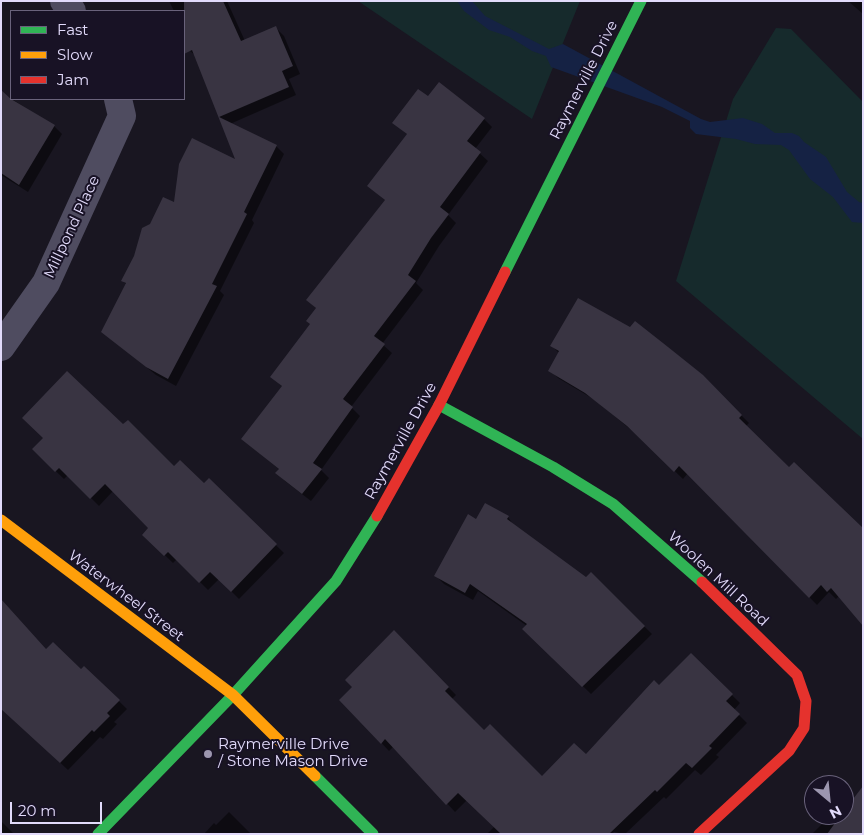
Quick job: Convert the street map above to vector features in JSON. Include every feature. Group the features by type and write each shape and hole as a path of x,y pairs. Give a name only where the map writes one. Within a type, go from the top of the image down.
{"street":[{"name":"Raymerville Drive","path":"98,834 233,695 336,581 371,528 439,405 641,1"},
{"name":"Millpond Place","path":"1,347 46,283 122,116 118,100"},
{"name":"Woolen Mill Road","path":"439,405 553,467 613,504 685,566 797,674 806,701 804,728 789,751 698,834"},
{"name":"Waterwheel Street","path":"1,520 233,695 373,834"}],"green space":[{"path":"358,1 580,1 532,119"},
{"path":"776,28 791,29 863,102 863,439 676,281 733,99"}],"water":[{"path":"457,1 472,1 485,16 549,49 563,44 701,119 710,122 743,118 762,124 775,133 792,133 799,136 804,142 826,157 847,192 863,203 863,223 852,222 833,197 810,179 789,150 781,145 755,144 736,139 696,134 690,128 690,121 662,107 551,67 546,56 532,51 510,37 489,30 464,11"}],"building":[{"path":"184,1 223,1 241,41 276,26 293,66 282,71 289,87 219,117 277,145 244,212 247,214 212,284 217,286 168,379 146,367 101,332 126,283 121,281 134,256 142,228 150,224 163,197 174,202 179,164 192,138 235,159 192,50 185,54"},
{"path":"439,82 485,118 467,141 481,152 440,207 449,214 431,238 408,275 416,281 374,336 385,344 343,399 353,407 313,463 322,469 302,494 275,473 279,469 241,439 282,386 270,377 310,324 306,321 316,308 306,300 385,200 367,186 407,134 392,123 418,89 428,96"},
{"path":"1,90 10,100 55,125 19,185 1,173"},
{"path":"578,298 630,327 635,321 703,375 742,415 739,418 789,467 794,462 863,528 863,626 831,588 827,592 821,585 809,598 679,466 674,472 627,426 585,393 548,371 559,351 550,346"},
{"path":"67,371 123,424 128,420 174,466 180,460 204,483 209,478 277,544 231,592 210,572 199,583 168,552 164,556 142,535 148,528 105,484 90,499 59,468 55,472 32,449 43,438 22,418"},
{"path":"485,503 509,516 507,519 586,577 591,572 645,626 582,687 522,629 527,624 470,584 465,593 434,576 468,514 476,519"},
{"path":"1,599 46,649 53,642 81,669 84,666 120,700 107,713 110,716 94,732 92,730 60,763 1,709"},
{"path":"394,630 449,687 445,691 484,730 490,724 542,776 574,743 586,754 654,680 659,685 691,653 733,694 726,701 740,714 709,746 712,748 692,768 686,763 657,792 655,790 609,834 501,834 458,793 446,805 385,739 381,744 339,700 352,687 345,680"},
{"path":"863,786 863,834 827,834 834,825 854,825 854,798"}],"traffic: fast":[{"path":"505,272 641,1"},
{"path":"439,405 553,467 613,504 702,582"},
{"path":"98,834 233,695 336,581 377,516"},
{"path":"315,776 373,834"}],"traffic: slow":[{"path":"1,520 233,695 315,776"}],"traffic: jam":[{"path":"377,516 439,405 505,272"},
{"path":"699,834 789,751 804,728 806,701 797,675 702,582"}],"place":[{"name":"Raymerville Drive / Stone Mason Drive","path":"208,754"}]}
